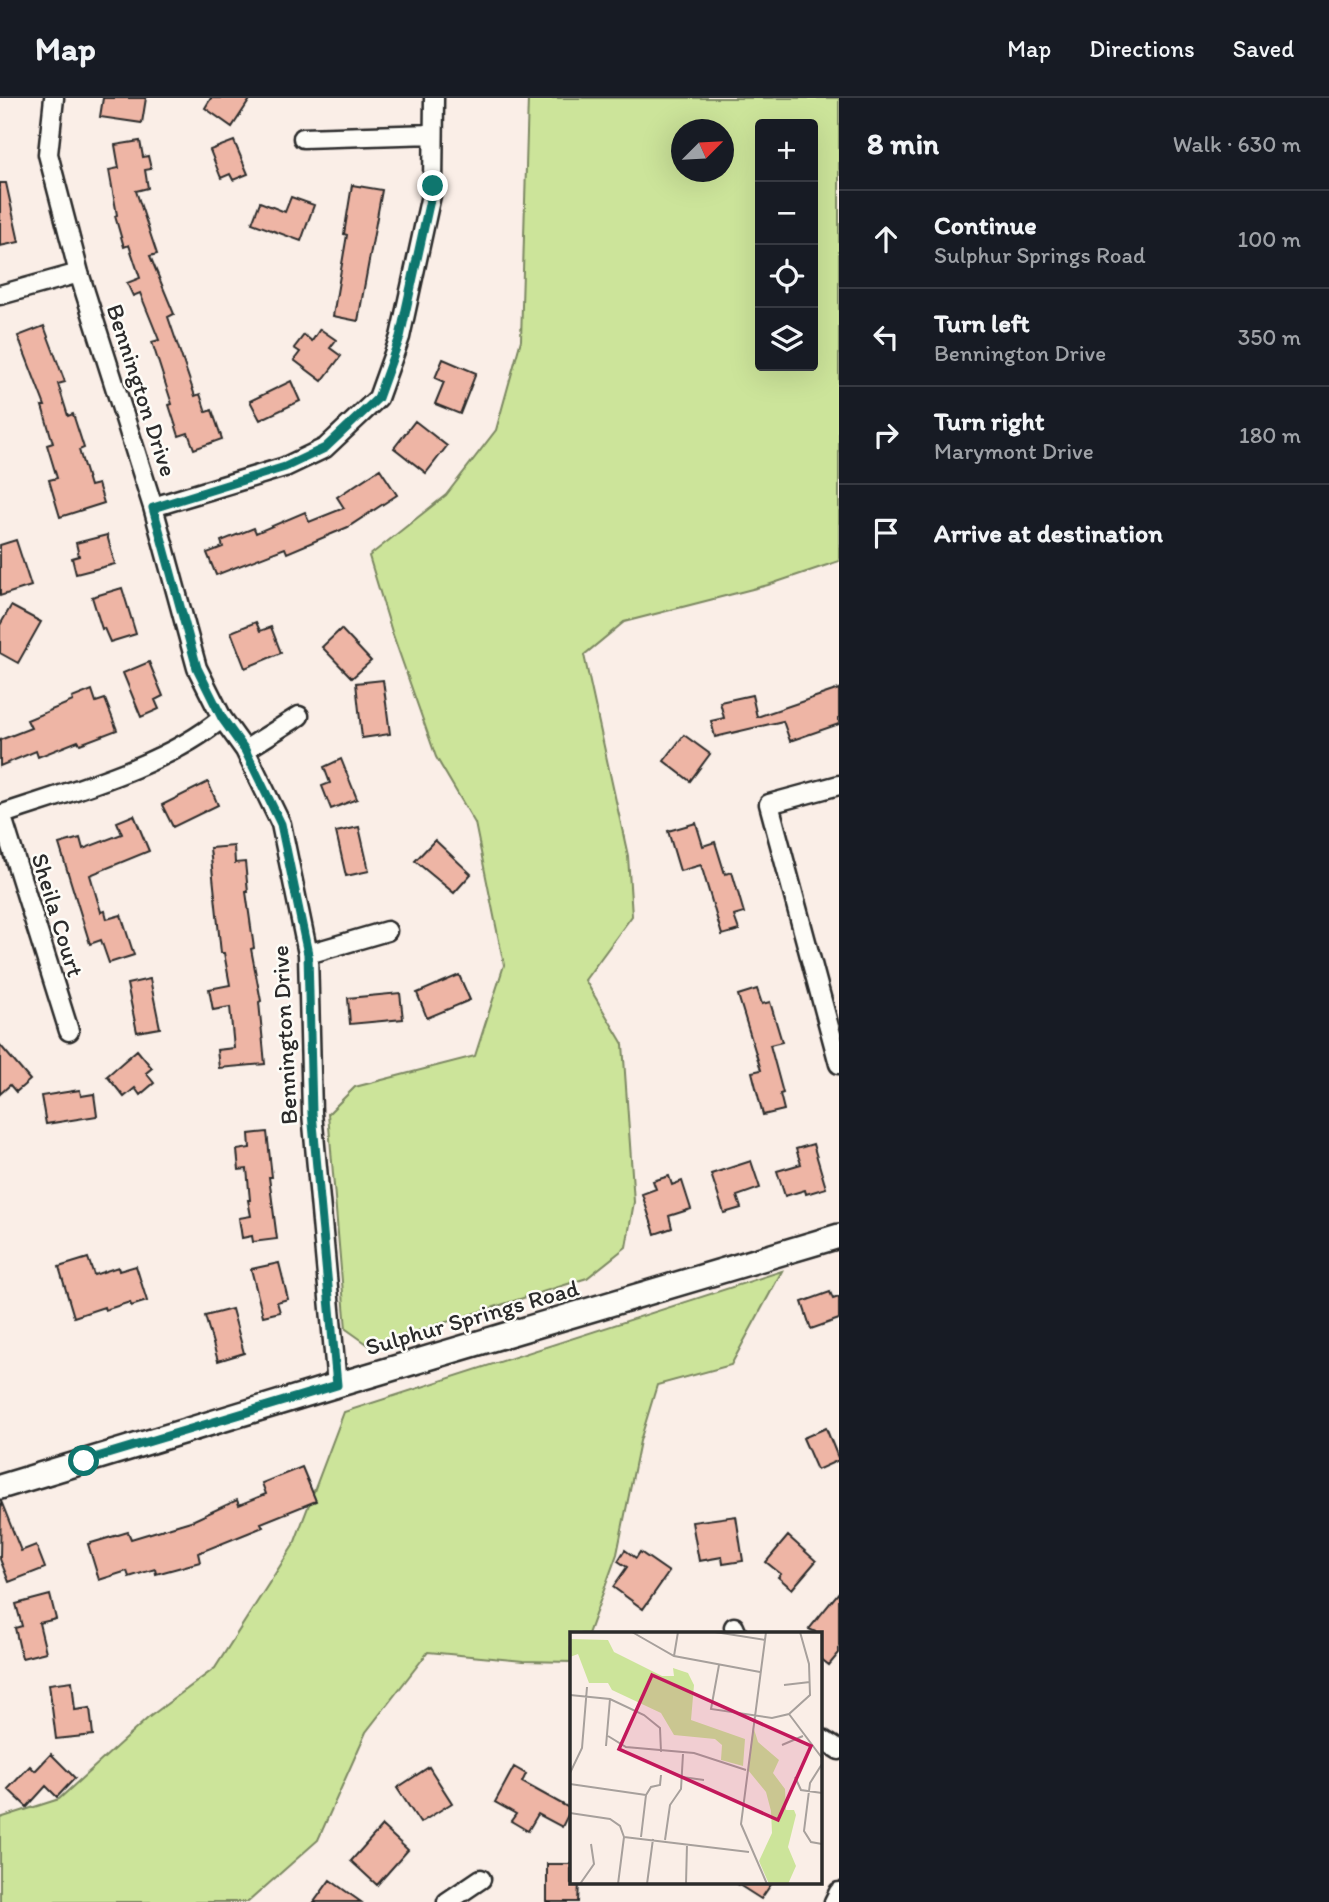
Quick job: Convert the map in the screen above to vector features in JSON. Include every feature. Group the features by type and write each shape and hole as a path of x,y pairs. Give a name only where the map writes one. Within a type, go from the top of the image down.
{"street":[{"name":"Bennington Drive","path":"54,98 48,154 79,273 153,508 197,668 222,718 245,750 281,824 308,954 312,1113 337,1385"},
{"path":"153,508 285,467 325,448 378,398 400,337 433,186 434,98"},
{"path":"303,138 433,134"},
{"path":"0,296 79,273"},
{"path":"245,750 299,716"},
{"path":"1,815 129,770 204,733 222,718"},
{"path":"839,785 769,804 839,1065"},
{"name":"Sheila Court","path":"1,815 69,1031"},
{"path":"308,954 387,931"},
{"name":"Sulphur Springs Road","path":"0,1488 839,1237"},
{"path":"822,1739 839,1750"},
{"path":"447,1902 481,1879"},
{"path":"834,1902 839,1892"}],"green space":[{"path":"528,98 839,98 839,561 768,585 624,622 584,655 628,856 632,916 585,980 623,1044 634,1202 626,1247 587,1278 370,1346 346,1329 328,1114 355,1087 475,1056 504,965 475,823 436,757 392,632 369,556 446,495 496,430 521,340"},
{"path":"782,1271 731,1365 657,1385 640,1441 617,1554 589,1632 570,1632 570,1662 523,1661 428,1652 366,1732 318,1840 248,1902 0,1902 0,1818 59,1799 148,1718 215,1668 294,1544 344,1412"}],"building":[{"path":"103,98 146,98 142,123 100,117"},
{"path":"211,98 251,98 232,127 205,108"},
{"path":"140,141 143,157 148,156 151,169 145,170 148,188 136,191 157,254 150,256 174,314 168,317 195,396 200,394 206,412 212,410 222,439 194,449 188,433 179,436 169,405 172,404 152,342 159,340 140,293 133,296 127,283 140,278 129,245 124,247 115,216 117,215 109,170 119,168 115,145"},
{"path":"234,141 248,174 233,180 230,174 221,178 210,150"},
{"path":"0,183 6,183 19,242 0,246"},
{"path":"352,185 382,190 358,321 333,316 347,235 344,234"},
{"path":"291,197 314,205 301,241 252,223 260,202 285,212"},
{"path":"44,326 65,382 58,384 68,416 73,414 84,448 79,450 90,486 98,484 104,503 60,517 49,480 57,478 47,445 53,443 42,406 45,406 18,336"},
{"path":"320,329 336,340 330,348 341,356 322,381 294,360 300,352 294,348 304,335 312,341"},
{"path":"443,359 476,373 460,414 435,404 444,382 435,378"},
{"path":"291,381 300,401 260,420 250,401"},
{"path":"415,421 447,446 426,473 394,448"},
{"path":"380,469 397,495 348,527 287,553 285,548 216,575 207,553 223,547 221,541 254,528 256,533 305,512 309,522 344,508 337,497"},
{"path":"107,535 115,564 76,574 72,558 79,556 76,543"},
{"path":"16,540 31,586 0,596 0,545"},
{"path":"122,588 136,634 110,642 104,628 102,629 92,597"},
{"path":"11,606 41,622 18,663 0,653 0,625"},
{"path":"256,622 260,631 271,627 281,653 245,668 231,632"},
{"path":"341,629 371,661 352,678 322,647"},
{"path":"149,662 163,696 155,700 159,709 141,717 123,673"},
{"path":"383,680 390,734 362,738 356,683"},
{"path":"839,689 839,724 790,741 783,721 715,737 711,721 724,718 720,702 752,695 757,717"},
{"path":"92,690 96,702 105,699 117,730 80,744 78,741 38,757 36,751 0,766 0,740 31,728 27,720"},
{"path":"684,735 710,754 690,781 664,761"},
{"path":"341,759 357,799 331,809 322,786 330,783 324,767"},
{"path":"208,782 218,805 173,827 162,805"},
{"path":"134,815 149,851 90,875 101,912 105,911 107,919 121,915 134,955 109,963 101,940 90,944 59,844 80,838 83,849 122,834 117,822"},
{"path":"696,823 703,846 715,842 725,874 732,872 744,913 734,916 739,930 722,935 701,865 680,871 668,831"},
{"path":"359,827 369,871 346,876 336,832"},
{"path":"435,840 471,874 454,893 415,861"},
{"path":"234,846 235,863 245,862 246,892 254,948 251,949 261,1001 265,1064 219,1068 217,1050 234,1048 230,1007 213,1010 209,989 230,985 224,953 221,953 210,848"},
{"path":"459,975 470,1000 427,1018 417,993"},
{"path":"150,979 160,1028 137,1032 127,984"},
{"path":"757,989 762,1004 770,1002 782,1042 770,1045 783,1093 780,1094 784,1110 763,1115 752,1072 761,1070 738,995"},
{"path":"400,993 403,1019 350,1024 348,998"},
{"path":"0,1045 30,1080 16,1092 10,1085 0,1094"},
{"path":"137,1050 152,1068 146,1073 154,1083 140,1095 135,1088 124,1097 107,1076"},
{"path":"80,1090 81,1096 94,1094 97,1116 46,1124 41,1096"},
{"path":"267,1132 272,1177 269,1177 277,1239 253,1242 252,1236 242,1238 239,1218 251,1216 247,1169 239,1170 237,1150 250,1148 249,1134"},
{"path":"813,1144 826,1188 785,1196 777,1171 801,1164 796,1149"},
{"path":"751,1161 760,1188 737,1196 741,1208 724,1213 711,1174"},
{"path":"669,1176 672,1185 682,1181 691,1209 669,1216 672,1228 655,1234 642,1194 656,1189 653,1181"},
{"path":"88,1258 94,1275 118,1267 119,1271 136,1266 147,1301 131,1306 130,1302 105,1310 104,1307 74,1317 59,1267"},
{"path":"279,1263 288,1299 277,1302 280,1312 263,1316 251,1269"},
{"path":"830,1292 833,1299 839,1297 839,1319 811,1329 802,1302"},
{"path":"232,1309 244,1353 218,1361 205,1316"},
{"path":"826,1428 839,1460 817,1470 803,1438"},
{"path":"302,1467 316,1501 261,1523 263,1527 198,1553 200,1562 156,1574 155,1569 129,1577 127,1571 99,1580 88,1544 128,1532 131,1539 194,1520 237,1500 239,1505 266,1494 262,1483"},
{"path":"1,1501 21,1551 36,1545 45,1568 9,1582 0,1559"},
{"path":"736,1516 743,1561 723,1564 722,1557 699,1561 692,1522"},
{"path":"788,1536 816,1561 792,1589 778,1577 781,1574 766,1562"},
{"path":"625,1550 636,1558 640,1552 669,1572 643,1609 613,1587 627,1567 618,1561"},
{"path":"839,1592 839,1653 829,1665 822,1660 822,1632 809,1629"},
{"path":"50,1595 56,1619 39,1623 46,1652 22,1658 15,1628 22,1626 16,1604"},
{"path":"72,1681 75,1710 90,1708 93,1735 56,1739 49,1684"},
{"path":"51,1754 75,1778 57,1797 46,1786 27,1807 8,1789 30,1766 35,1771"},
{"path":"429,1767 452,1803 420,1823 397,1788"},
{"path":"514,1767 526,1774 522,1782 570,1808 570,1811 562,1827 538,1814 528,1831 511,1821 516,1814 495,1802"},
{"path":"382,1826 408,1850 377,1885 351,1861"},
{"path":"547,1864 570,1864 570,1884 579,1884 578,1902 547,1902"},
{"path":"330,1880 361,1902 314,1902"},
{"path":"738,1884 771,1884 761,1899"}],"route":[{"path":"84,1461 337,1385 312,1113 308,954 281,824 245,750 222,718 197,668 153,508 285,467 325,448 378,398 400,337 433,186"}]}
